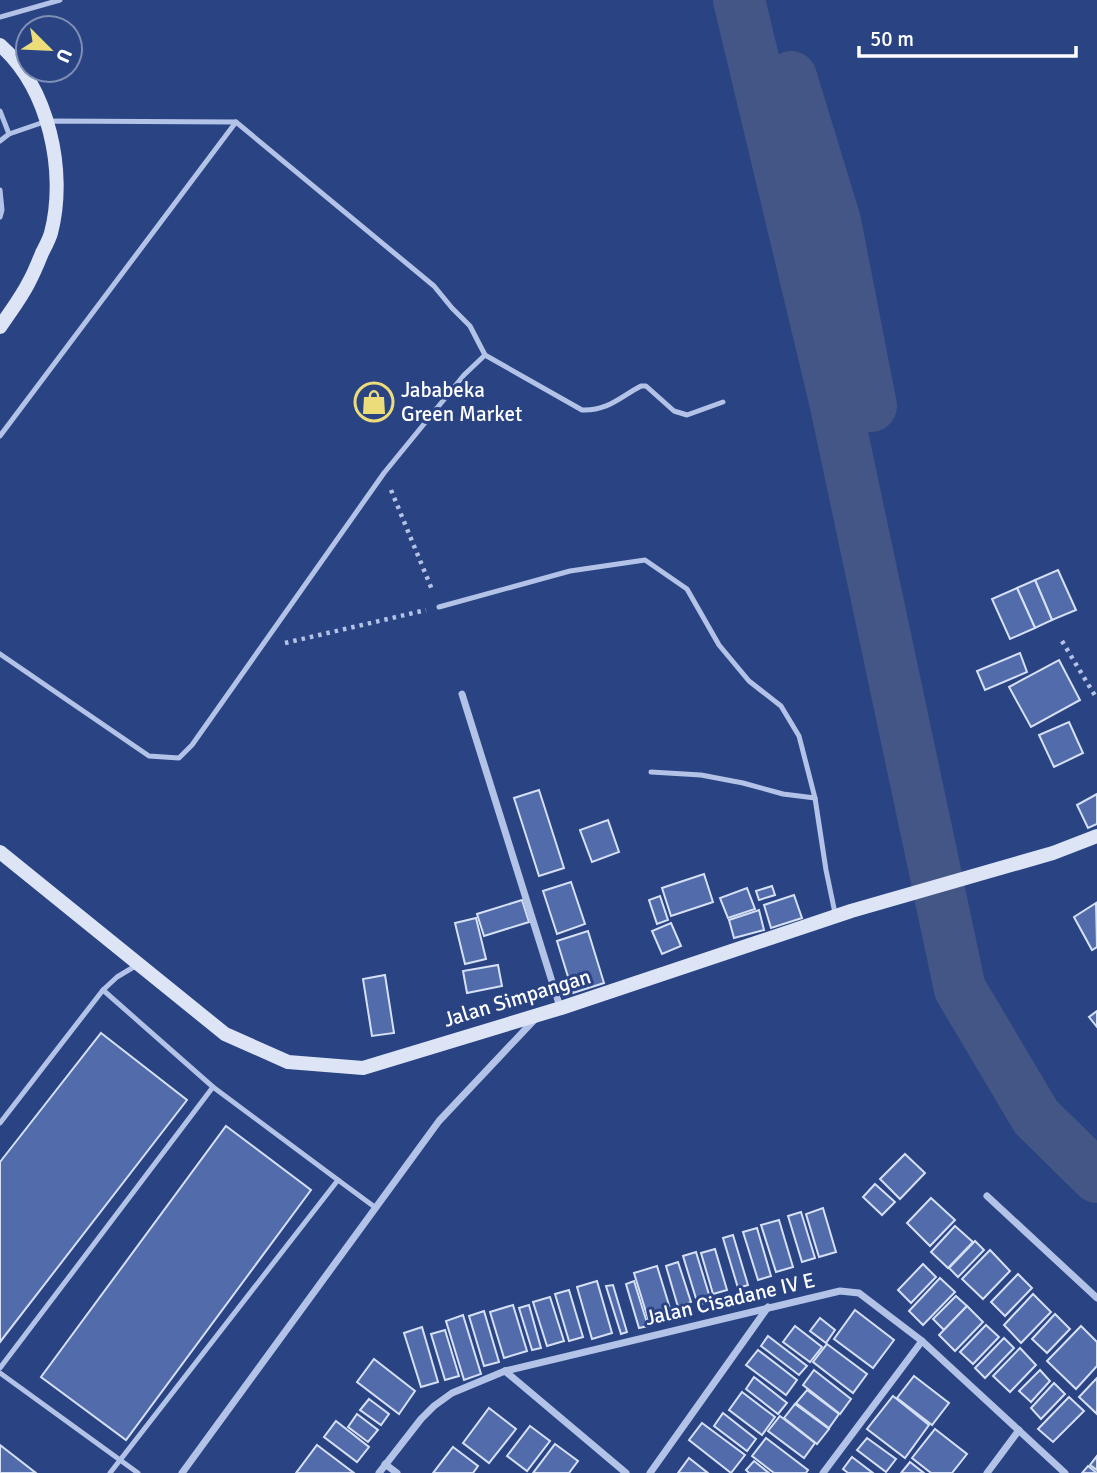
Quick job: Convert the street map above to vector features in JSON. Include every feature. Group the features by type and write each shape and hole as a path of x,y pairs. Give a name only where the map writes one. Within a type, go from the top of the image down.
{"street":[{"path":"0,46 30,83 47,121 55,157 57,194 50,234 29,284 0,327"},
{"path":"462,694 561,1008"},
{"name":"Jalan Simpangan","path":"0,852 225,1034 288,1062 363,1068 561,1008 851,911 1053,853 1097,836"},
{"path":"182,1473 439,1121 539,1015"},
{"path":"987,1196 1097,1298"},
{"name":"Jalan Cisadane IV E","path":"379,1473 434,1406 452,1393 505,1371 840,1291 859,1293 922,1340 1065,1473"},
{"path":"650,1473 768,1307"},
{"path":"822,1473 922,1340"},
{"path":"505,1371 626,1473"},
{"path":"987,1473 1019,1430"},
{"path":"385,1464 397,1473"}],"lane":[{"path":"29,0 34,7"},
{"path":"0,16 60,0"},
{"path":"0,111 9,134"},
{"path":"0,141 9,134 47,121 236,122 434,286 470,326 485,355 582,410 611,404 641,386 646,386 674,411 687,415 723,402"},
{"path":"0,436 236,122"},
{"path":"0,190 0,217"},
{"path":"0,654 149,756 179,758 191,745 384,473 464,375 485,355"},
{"path":"439,607 570,571 645,560 687,589 719,645 749,681 781,706 799,737 816,798 836,917"},
{"path":"651,772 701,775 783,794 816,798"},
{"path":"0,1123 103,990 138,964"},
{"path":"103,990 213,1087 376,1208"},
{"path":"138,1473 0,1371 213,1087"},
{"path":"110,1473 338,1180"}],"path":[{"path":"260,649 439,607 384,473"},
{"path":"1062,641 1097,699"}],"building":[{"path":"1058,570 1076,610 1052,620 1035,580"},
{"path":"1035,580 1052,620 1035,628 1017,588"},
{"path":"1017,588 1035,628 1010,639 992,599"},
{"path":"1020,653 1027,672 985,690 977,671"},
{"path":"1059,660 1080,700 1031,727 1009,687"},
{"path":"1069,722 1083,753 1054,767 1039,735"},
{"path":"539,790 564,868 539,876 514,798"},
{"path":"1097,794 1097,824 1088,828 1077,805"},
{"path":"608,820 619,852 592,862 580,830"},
{"path":"704,874 713,902 671,916 662,888"},
{"path":"571,882 585,924 557,934 543,891"},
{"path":"772,886 775,895 759,900 756,891"},
{"path":"747,888 755,909 728,918 720,898"},
{"path":"794,895 802,918 771,928 764,905"},
{"path":"660,896 668,920 657,924 649,900"},
{"path":"522,900 529,922 484,936 477,914"},
{"path":"1096,903 1097,947 1092,950 1074,917"},
{"path":"759,910 764,930 734,938 729,920"},
{"path":"476,918 486,959 465,964 455,923"},
{"path":"671,923 681,946 662,954 652,931"},
{"path":"588,931 604,983 573,993 557,941"},
{"path":"498,965 502,986 467,993 463,971"},
{"path":"385,975 394,1033 372,1036 363,979"},
{"path":"1097,1011 1097,1027 1089,1017"},
{"path":"101,1033 187,1100 0,1342 0,1162"},
{"path":"226,1126 311,1190 126,1440 41,1377"},
{"path":"905,1154 925,1173 900,1199 880,1179"},
{"path":"875,1184 895,1202 882,1215 863,1197"},
{"path":"931,1198 955,1220 930,1246 907,1223"},
{"path":"823,1208 836,1252 819,1257 806,1214"},
{"path":"801,1212 815,1258 802,1262 788,1216"},
{"path":"779,1220 793,1267 776,1272 761,1225"},
{"path":"955,1226 973,1242 948,1268 931,1252"},
{"path":"757,1228 771,1276 758,1280 743,1232"},
{"path":"733,1235 748,1285 738,1288 723,1238"},
{"path":"975,1241 984,1250 958,1277 949,1268"},
{"path":"715,1249 727,1290 713,1294 701,1253"},
{"path":"990,1250 1010,1271 983,1299 962,1279"},
{"path":"696,1252 711,1301 698,1305 683,1256"},
{"path":"678,1262 691,1302 678,1307 666,1266"},
{"path":"923,1264 936,1277 911,1303 898,1290"},
{"path":"657,1266 673,1318 650,1325 634,1273"},
{"path":"1018,1274 1032,1288 1005,1316 991,1302"},
{"path":"940,1278 955,1292 923,1325 909,1311"},
{"path":"597,1281 612,1333 592,1339 577,1287"},
{"path":"634,1281 648,1326 639,1328 626,1284"},
{"path":"613,1285 627,1332 621,1334 606,1286"},
{"path":"569,1290 583,1337 569,1341 555,1294"},
{"path":"1033,1294 1051,1312 1021,1343 1004,1325"},
{"path":"956,1296 967,1306 944,1330 933,1319"},
{"path":"550,1297 564,1341 547,1346 533,1302"},
{"path":"513,1305 527,1351 504,1358 490,1312"},
{"path":"529,1305 541,1348 532,1350 519,1308"},
{"path":"967,1306 983,1322 955,1351 939,1335"},
{"path":"855,1310 894,1340 873,1368 834,1339"},
{"path":"484,1311 499,1362 484,1366 469,1316"},
{"path":"1055,1314 1070,1329 1047,1353 1032,1339"},
{"path":"463,1315 481,1374 464,1380 446,1321"},
{"path":"820,1318 835,1330 826,1343 810,1331"},
{"path":"986,1325 999,1337 973,1364 960,1352"},
{"path":"795,1326 822,1347 810,1362 783,1342"},
{"path":"1081,1326 1097,1342 1097,1366 1076,1389 1047,1361"},
{"path":"422,1327 438,1382 421,1387 404,1333"},
{"path":"445,1330 459,1376 445,1380 431,1334"},
{"path":"768,1336 807,1366 799,1375 761,1346"},
{"path":"1004,1338 1014,1348 985,1378 975,1368"},
{"path":"827,1344 867,1374 853,1393 813,1362"},
{"path":"1020,1348 1036,1365 1010,1392 993,1376"},
{"path":"758,1350 797,1380 786,1395 746,1365"},
{"path":"374,1359 415,1391 399,1414 357,1382"},
{"path":"814,1370 851,1399 840,1414 803,1385"},
{"path":"1040,1370 1050,1381 1031,1402 1019,1391"},
{"path":"914,1376 949,1403 932,1425 897,1398"},
{"path":"754,1377 787,1403 778,1414 746,1389"},
{"path":"1097,1378 1097,1414 1079,1397"},
{"path":"1054,1383 1065,1394 1041,1419 1031,1408"},
{"path":"807,1390 839,1414 829,1428 796,1403"},
{"path":"742,1392 775,1417 762,1435 729,1410"},
{"path":"893,1396 929,1425 905,1458 867,1429"},
{"path":"1069,1397 1084,1411 1053,1442 1038,1429"},
{"path":"369,1399 389,1414 381,1425 360,1410"},
{"path":"795,1404 829,1429 817,1444 784,1418"},
{"path":"489,1408 516,1429 489,1463 463,1443"},
{"path":"723,1413 756,1439 747,1451 714,1426"},
{"path":"357,1414 378,1430 368,1442 348,1427"},
{"path":"780,1416 815,1443 804,1458 768,1431"},
{"path":"336,1421 369,1447 357,1462 324,1437"},
{"path":"702,1423 745,1455 731,1473 689,1440"},
{"path":"530,1426 550,1441 527,1471 507,1456"},
{"path":"935,1429 967,1454 952,1473 931,1473 912,1458"},
{"path":"766,1438 808,1470 806,1473 774,1473 752,1456"},
{"path":"867,1438 896,1459 886,1472 857,1450"},
{"path":"555,1444 578,1461 569,1473 533,1473"},
{"path":"0,1445 36,1473 0,1473"},
{"path":"317,1445 354,1473 296,1473"},
{"path":"453,1447 478,1466 473,1473 433,1473"},
{"path":"1097,1456 1097,1470 1090,1465"},
{"path":"852,1457 873,1473 848,1473 843,1469"},
{"path":"689,1458 708,1473 678,1473"},
{"path":"754,1461 769,1473 749,1473 746,1470"},
{"path":"910,1462 924,1473 901,1473"},
{"path":"1088,1466 1097,1473 1082,1473"}],"waterway":[{"path":"739,0 835,401 960,989 1036,1117 1097,1177"},
{"path":"791,77 835,221 871,406"}],"place":[{"name":"Jababeka Green Market","path":"374,402"}]}
